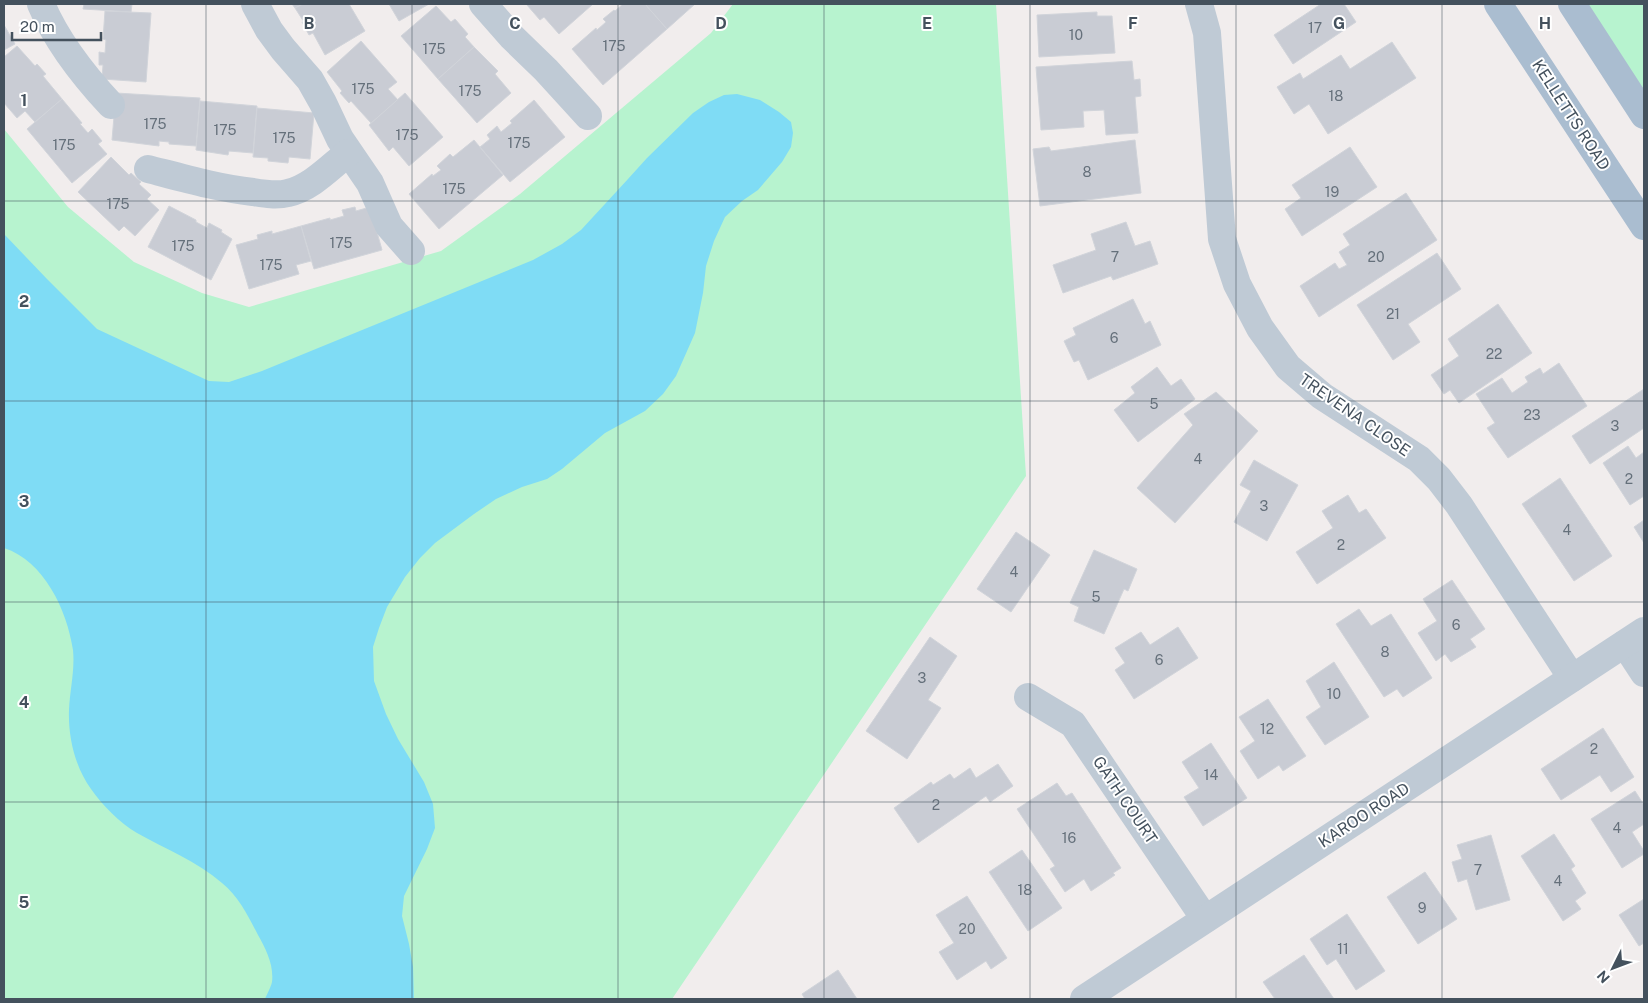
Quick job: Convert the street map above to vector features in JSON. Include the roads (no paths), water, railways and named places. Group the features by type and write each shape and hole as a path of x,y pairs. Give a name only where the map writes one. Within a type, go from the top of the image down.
{"main road":[{"name":"KELLETTS ROAD","path":"1498,4 1644,226"},
{"path":"1572,4 1644,115"}],"street":[{"path":"41,4 72,59 111,105"},
{"path":"255,4 269,30 310,80 348,153 370,183 389,226 411,251"},
{"path":"484,4 512,38 546,70 588,116"},
{"name":"TREVENA CLOSE","path":"1199,4 1207,33 1222,239 1236,284 1260,328 1288,367 1322,396 1419,460 1439,478 1459,505 1572,678"},
{"path":"148,169 218,187 271,194 288,193 300,189 314,180 348,153"},
{"path":"1635,637 1644,673"},
{"name":"KAROO ROAD","path":"1084,999 1635,637"},
{"name":"GATH COURT","path":"1028,697 1073,724 1205,919"}],"water":[{"path":"737,94 760,100 791,122 793,133 791,147 782,162 758,190 742,201 725,217 714,241 706,266 695,333 676,376 663,394 645,411 605,433 562,469 547,479 522,487 496,499 435,543 405,577 387,607 379,628 373,647 374,681 386,714 398,739 424,782 433,804 435,828 404,896 402,916 413,967 414,999 265,999 272,982 271,963 251,921 233,894 202,868 137,833 118,819 100,801 85,780 71,741 69,720 73,650 65,619 59,604 42,575 18,554 4,548 4,234 97,329 209,381 229,382 262,371 533,260 562,244 581,230 647,158 693,113 724,95"}]}
